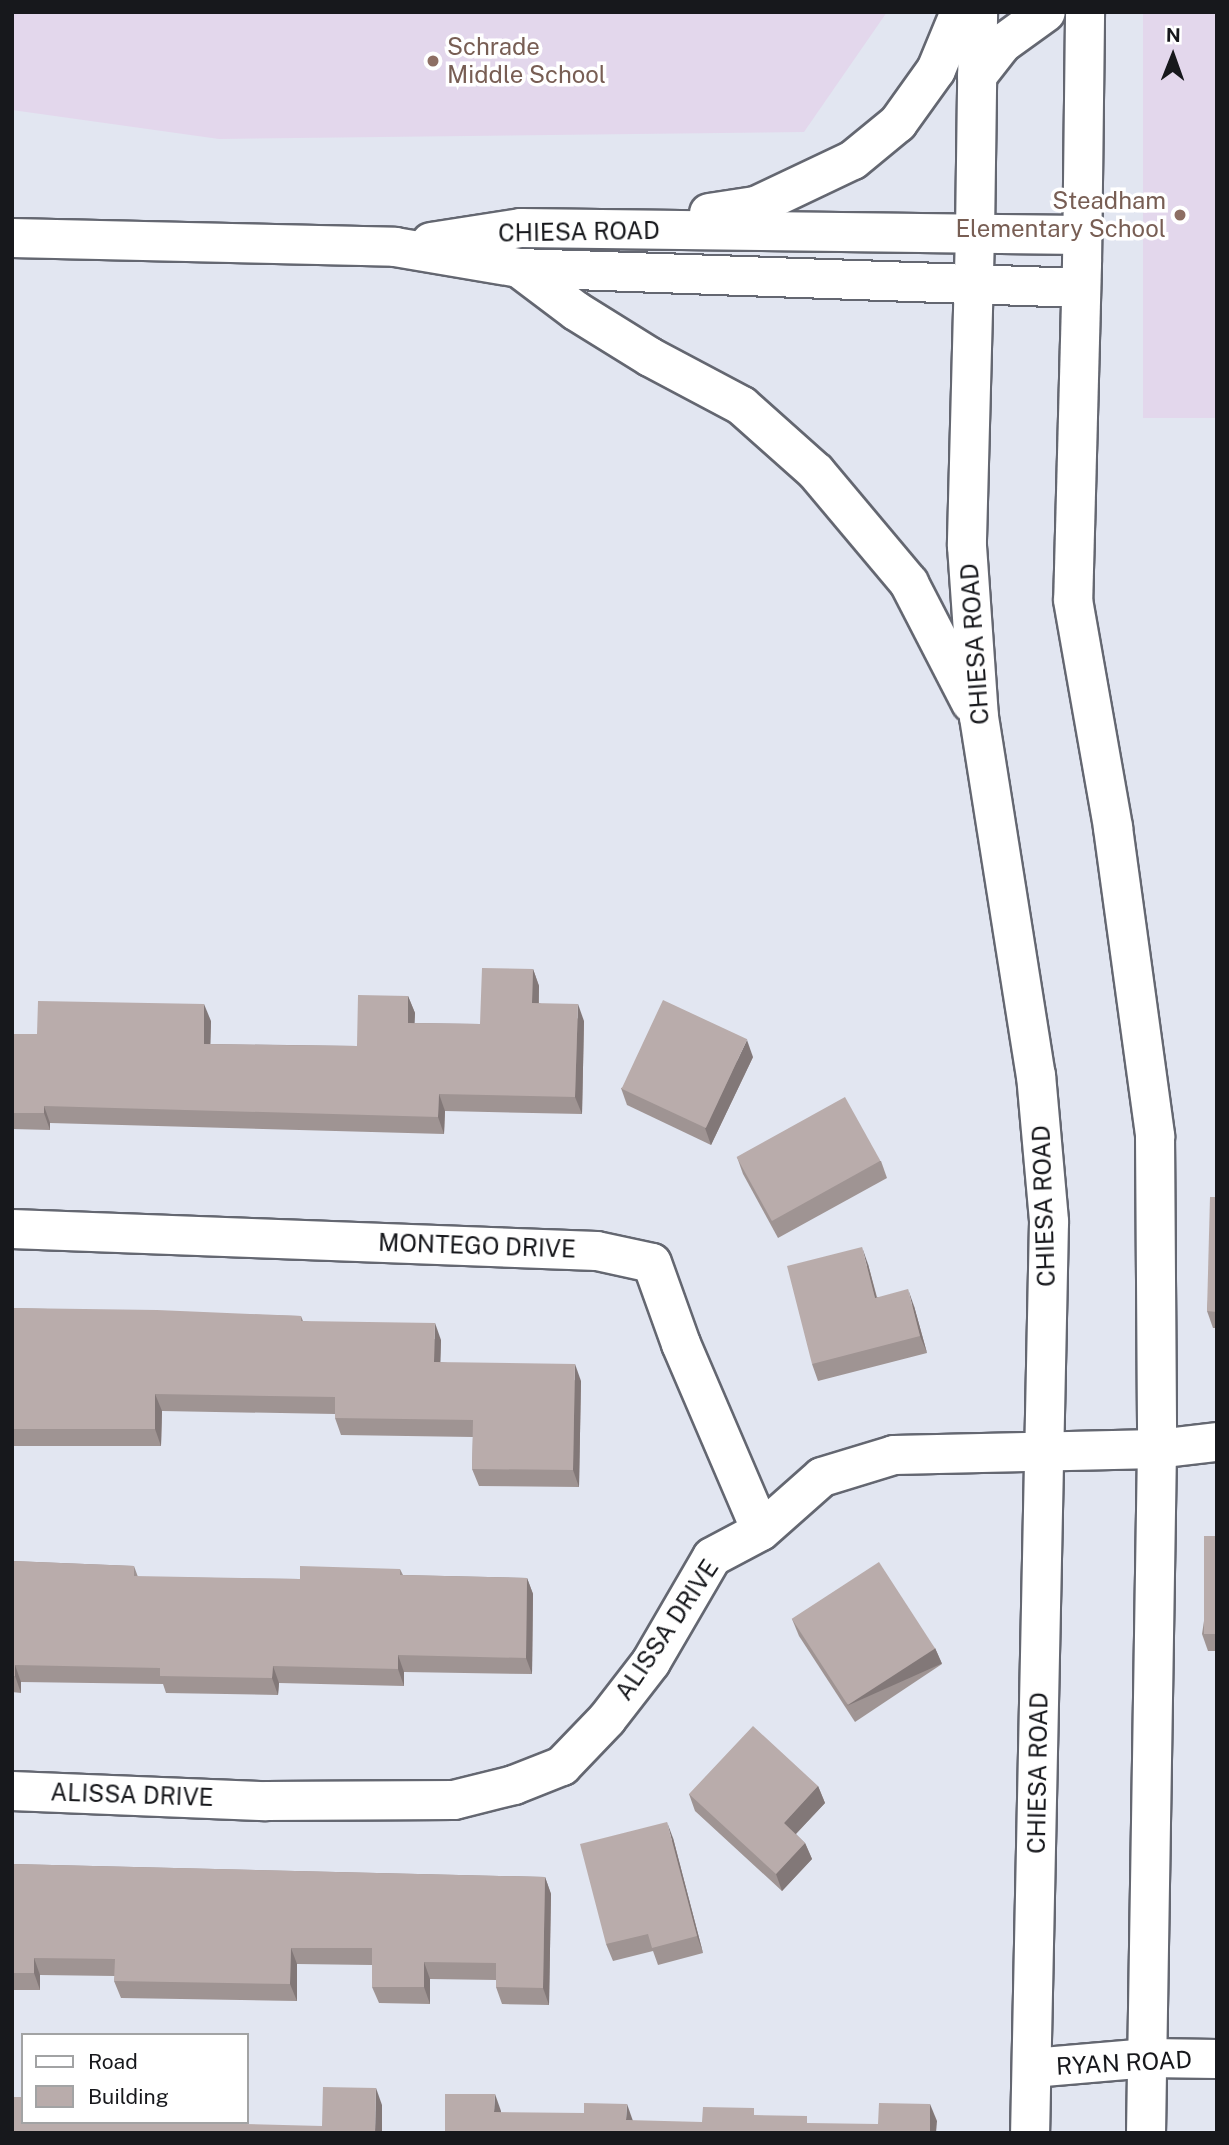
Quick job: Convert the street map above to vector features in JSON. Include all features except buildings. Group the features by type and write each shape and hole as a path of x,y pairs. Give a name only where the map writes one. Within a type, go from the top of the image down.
{"main road":[{"path":"607,230 756,206 853,160 898,123 936,70 960,12"},
{"path":"975,234 978,12"},
{"path":"976,76 1002,44 1046,12"},
{"path":"1085,12 1082,262 1073,600 1113,828 1155,1136 1157,1449 1146,2133"},
{"name":"CHIESA ROAD","path":"395,247 521,228 975,234 1082,262"},
{"name":"CHIESA ROAD","path":"975,234 967,546 979,717 1041,1129 1049,1222 1030,2133"},
{"name":"CHIESA ROAD","path":"12,238 395,247 519,268 974,284 1082,262"},
{"path":"519,268 618,337 742,406 817,472 909,583 979,717"},
{"name":"MONTEGO DRIVE","path":"12,1229 597,1251 652,1264 681,1344 761,1531"},
{"name":"ALISSA DRIVE","path":"12,1791 266,1801 454,1800 514,1785 562,1766 607,1719 651,1662 712,1557 761,1531 822,1477 894,1455 1157,1449 1217,1443"},
{"name":"RYAN ROAD","path":"1032,2068 1149,2058 1217,2059"}],"shaded area":[{"name":"Schrade Middle School","path":"12,12 887,12 804,132 219,139 12,110"},
{"name":"Steadham Elementary School","path":"1143,12 1217,12 1217,418 1143,418"}],"place":[{"name":"Schrade Middle School","path":"433,61"},
{"name":"Steadham Elementary School","path":"1180,215"}]}
